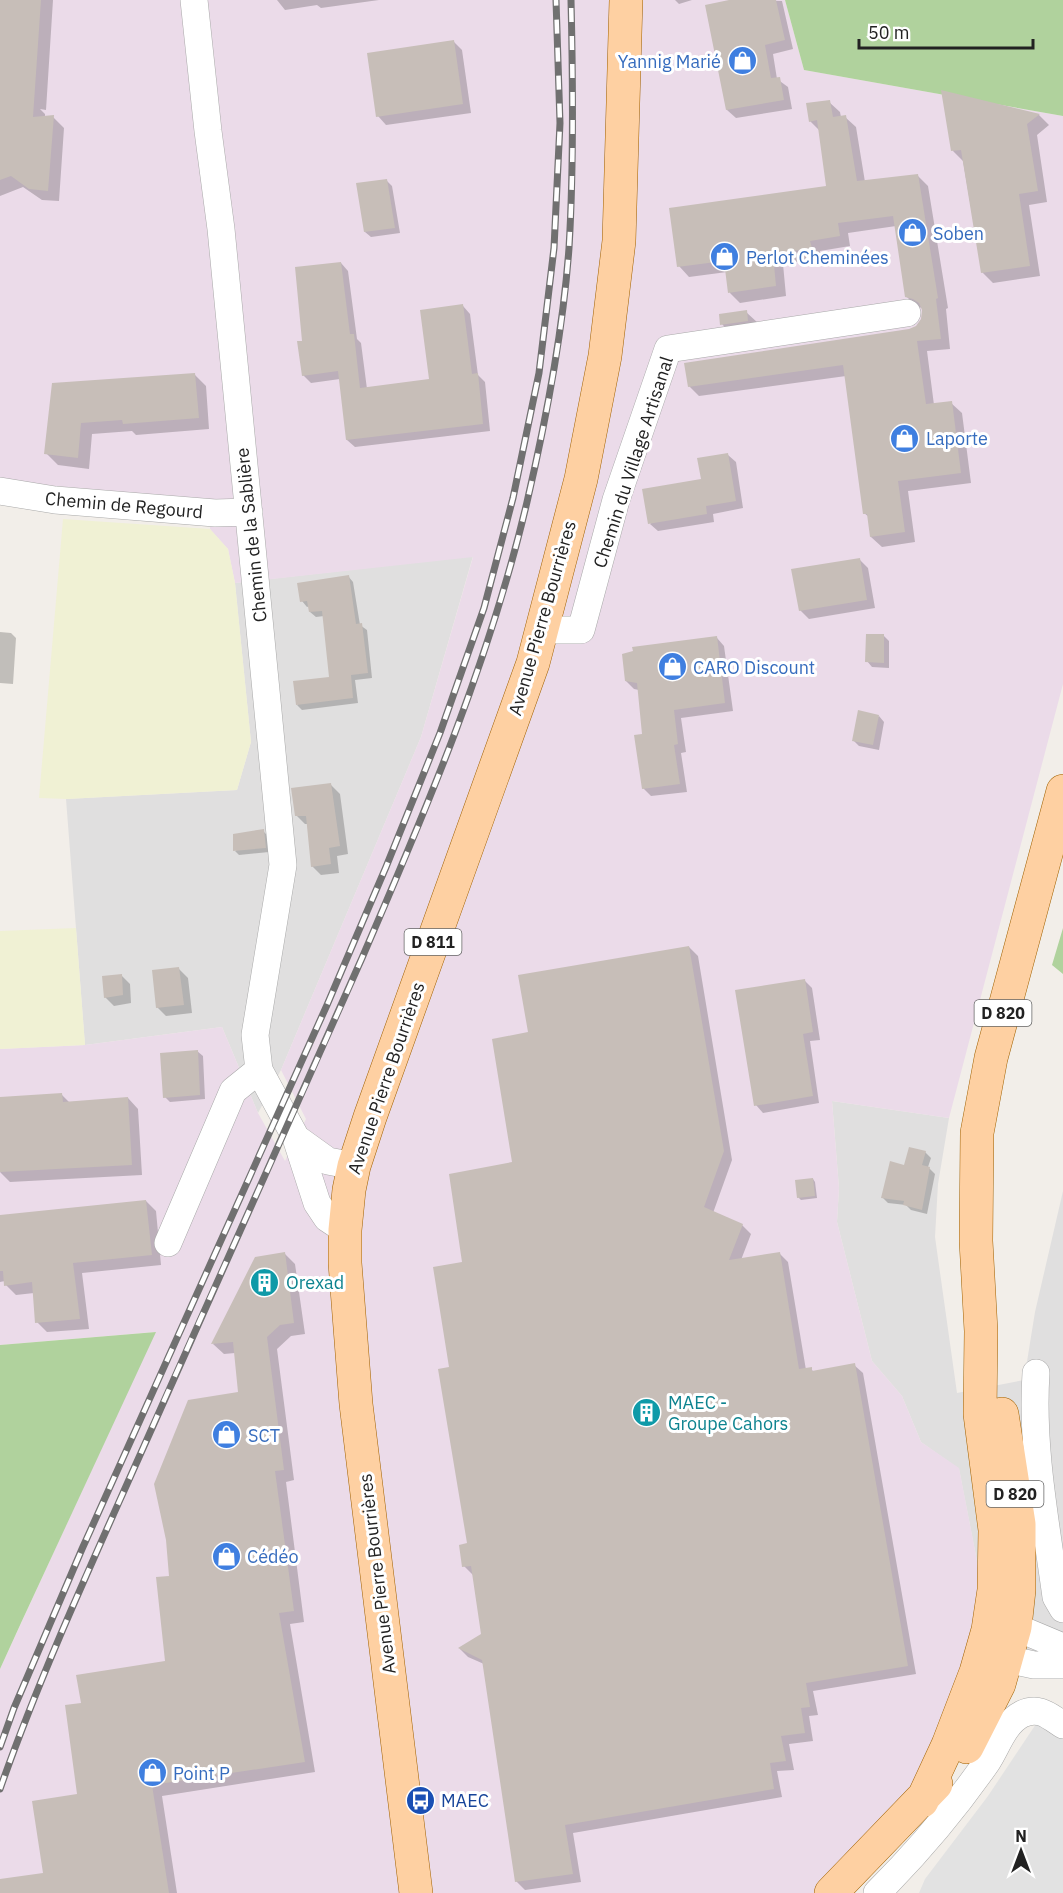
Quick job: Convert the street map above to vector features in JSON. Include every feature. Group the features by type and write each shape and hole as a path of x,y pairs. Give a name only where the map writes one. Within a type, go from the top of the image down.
{"main road":[{"name":"Avenue Pierre Bourrières","path":"416,1893 356,1404 345,1263 345,1230 354,1166 532,663 581,479 605,356 619,241 626,0"},
{"name":"D 820","path":"922,1801 952,1735 976,1672 1001,1629 1019,1590 1019,1524 999,1397 981,1331 976,1241 977,1133 992,1058 1063,791"},
{"name":"D 820","path":"831,1893 922,1801 966,1749 999,1684 1006,1659 1001,1629"}],"street":[{"name":"Chemin de la Sablière","path":"194,0 221,229 283,865 255,1035 259,1070 296,1138 317,1203 327,1218 345,1230"},
{"name":"Chemin du Village Artisanal","path":"541,630 581,630 616,500 668,349 907,313"},
{"name":"Chemin de Regourd","path":"0,491 56,500 215,513 249,512"},
{"path":"168,1243 232,1091 259,1070"},
{"name":"Chemin de la Sablière","path":"296,1138 328,1161 354,1166"},
{"path":"1036,1373 1035,1446 1056,1597 1063,1609"},
{"path":"1001,1629 1063,1647"},
{"path":"1006,1659 1034,1665 1063,1665"},
{"path":"877,1893 946,1815 987,1761 1006,1728 1020,1715 1040,1710 1063,1725"}],"shaded area":[{"path":"0,0 785,0 804,70 1063,116 1063,684 949,1118 832,1101 839,1188 837,1222 872,1361 902,1396 921,1442 959,1468 996,1659 923,1807 831,1893 0,1893 0,1669 155,1332 0,1345 0,1049 85,1045 222,1027 258,1113 285,1161 306,1119 281,1070 421,737 473,557 235,583 228,549 210,529 211,500 0,481"},
{"path":"473,556 421,737 281,1070 258,1113 222,1027 85,1045 66,799 237,790 251,742 235,583"},
{"path":"832,1101 949,1118 938,1184 935,1237 957,1393 1024,1380 1035,1312 1063,1191 1063,1669 996,1659 959,1469 921,1442 902,1396 872,1361 837,1222 839,1188"},
{"path":"1038,1721 1063,1737 1063,1893 919,1893 925,1879 988,1796"}],"green space":[{"path":"785,0 1063,0 1063,116 804,70"},
{"path":"63,519 210,529 228,549 235,583 251,742 237,790 67,799 39,798"},
{"path":"76,928 85,1045 0,1049 0,931"},
{"path":"1063,928 1063,974 1052,965"},
{"path":"156,1332 21,1623 0,1669 0,1345"}],"building":[{"path":"0,0 41,0 33,117 54,115 48,191 29,189 11,176 0,180"},
{"name":"Yannig Marié","path":"729,0 776,0 785,40 765,45 771,78 780,77 784,100 726,110 705,5"},
{"path":"454,40 463,104 376,117 367,53"},
{"path":"941,90 1040,114 1027,124 1038,191 1019,194 1030,266 981,273 961,150 951,151"},
{"path":"830,100 833,117 846,115 857,181 918,174 938,298 936,299 941,339 917,341 926,404 952,401 961,473 898,481 905,532 870,537 867,514 863,514 843,365 688,387 684,363 909,329 916,326 921,319 922,310 919,303 905,297 893,216 838,223 840,236 810,241 812,248 773,254 776,286 728,293 724,261 677,267 669,208 826,186 817,120 809,122 806,103"},
{"path":"387,179 395,228 364,232 356,183"},
{"path":"341,262 350,334 354,334 360,388 429,379 420,310 463,304 472,374 478,373 483,424 346,440 338,371 302,376 297,341 302,341 295,267"},
{"path":"747,310 748,321 720,325 719,314"},
{"path":"195,373 199,418 123,424 122,420 81,423 78,458 44,454 52,383"},
{"path":"728,453 736,501 706,506 707,514 648,524 642,489 701,479 697,458"},
{"path":"860,558 867,600 799,611 791,569"},
{"path":"349,575 356,624 362,623 368,673 351,675 353,698 296,705 293,681 329,677 322,611 309,612 307,601 300,602 297,583"},
{"path":"866,634 884,634 884,663 865,662"},
{"name":"CARO Discount","path":"717,636 725,703 674,710 678,744 674,745 680,784 642,789 634,735 642,734 637,683 625,681 622,654 633,651 632,647"},
{"path":"858,710 879,715 873,745 852,741"},
{"path":"331,783 340,846 329,848 331,864 311,867 306,816 295,816 291,788"},
{"path":"264,829 266,848 233,851 233,834"},
{"name":"MAEC - Groupe Cahors","path":"689,946 724,1151 704,1207 743,1224 729,1260 780,1252 799,1369 812,1367 812,1371 855,1363 908,1666 806,1683 810,1707 801,1708 805,1733 781,1736 786,1761 770,1763 774,1789 565,1825 573,1874 515,1882 482,1660 458,1648 481,1634 471,1566 462,1567 459,1545 467,1543 438,1369 449,1367 433,1267 462,1262 449,1174 512,1162 492,1039 528,1032 518,975"},
{"path":"179,967 184,1005 156,1008 152,970"},
{"path":"122,974 123,995 104,998 102,976"},
{"path":"805,979 813,1032 803,1034 813,1096 754,1106 735,990"},
{"path":"198,1050 200,1095 163,1098 160,1053"},
{"path":"62,1093 63,1102 128,1097 132,1165 0,1172 0,1097"},
{"path":"909,1147 926,1151 922,1165 930,1167 922,1210 903,1205 904,1201 881,1198 890,1161 904,1165"},
{"path":"813,1178 815,1196 797,1198 795,1180"},
{"path":"146,1200 152,1255 73,1263 80,1319 35,1323 32,1282 4,1286 3,1271 0,1271 0,1215"},
{"path":"285,1252 294,1323 280,1325 267,1337 284,1470 275,1471 294,1611 279,1613 305,1762 152,1785 169,1893 0,1893 0,1879 43,1873 32,1801 77,1794 65,1705 81,1703 76,1675 165,1661 156,1577 169,1576 166,1540 154,1484 188,1400 238,1392 233,1342 211,1344 255,1257"}],"railway":[{"path":"0,1747 14,1708 82,1549 327,1005 386,867 440,733 484,608 513,498 539,373 554,248 560,123 556,0"},
{"path":"0,1789 15,1746 67,1621 410,847 455,734 495,619 534,471 563,312 572,186 571,0"}],"place":[{"name":"Yannig Marié","path":"742,61"},
{"name":"Soben","path":"912,233"},
{"name":"Perlot Cheminées","path":"725,257"},
{"name":"Laporte","path":"905,438"},
{"name":"CARO Discount","path":"672,667"},
{"name":"Orexad","path":"265,1282"},
{"name":"MAEC - Groupe Cahors","path":"647,1412"},
{"name":"SCT","path":"227,1435"},
{"name":"Cédéo","path":"226,1556"},
{"name":"Point P","path":"152,1773"},
{"name":"MAEC","path":"420,1800"}]}
